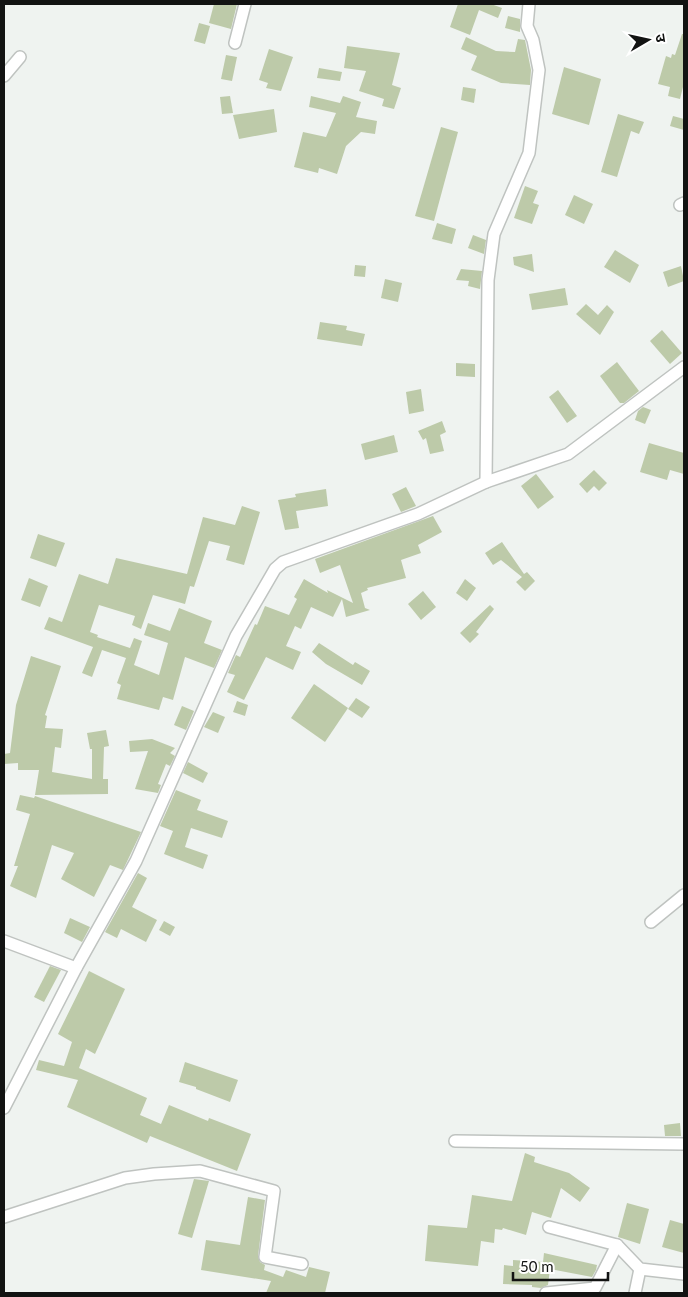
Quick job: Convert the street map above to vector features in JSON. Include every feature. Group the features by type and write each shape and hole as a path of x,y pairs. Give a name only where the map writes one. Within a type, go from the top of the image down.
{"street":[{"path":"235,43 245,4"},
{"path":"486,482 488,280 494,234 529,153 539,70 533,40 527,26 529,4"},
{"path":"4,76 20,57"},
{"path":"4,1108 76,968 136,861 236,636 275,569 284,562 418,514 486,482 568,454 684,366"},
{"path":"651,922 684,896"},
{"path":"4,940 76,968"},
{"path":"455,1141 684,1144"},
{"path":"4,1217 125,1178 200,1171 274,1191 265,1257 302,1264"},
{"path":"549,1227 616,1245 640,1269 684,1274"},
{"path":"546,1293 595,1288 616,1245"},
{"path":"635,1293 640,1269"}],"building":[{"path":"214,4 237,4 231,29 209,23"},
{"path":"458,4 491,4 502,8 498,18 479,10 470,35 450,27"},
{"path":"508,16 520,19 520,32 505,28"},
{"path":"199,23 210,26 205,44 194,41"},
{"path":"682,34 684,34 684,83 680,99 668,96 670,87 658,84 666,56 671,58 672,54 675,55"},
{"path":"466,37 496,51 515,52 518,39 525,40 531,70 530,85 501,83 471,70 477,56 461,49"},
{"path":"347,46 400,53 392,85 401,88 394,109 382,106 384,99 359,91 366,71 344,68"},
{"path":"269,49 293,57 281,91 266,88 268,83 259,80"},
{"path":"226,55 237,57 232,81 221,79"},
{"path":"564,67 601,79 589,125 552,114"},
{"path":"319,68 342,72 340,81 317,78"},
{"path":"463,87 476,89 474,103 461,100"},
{"path":"230,96 233,113 222,114 220,97"},
{"path":"311,96 340,103 343,96 361,102 356,117 377,121 375,134 361,132 346,146 337,174 319,168 318,173 294,167 303,132 326,137 336,113 309,107"},
{"path":"274,109 277,132 239,139 233,115"},
{"path":"618,114 644,122 639,134 631,131 617,177 601,172"},
{"path":"673,116 684,119 684,130 670,126"},
{"path":"441,127 458,132 434,221 415,216"},
{"path":"525,186 538,191 533,203 539,205 532,224 514,218"},
{"path":"574,195 593,204 584,224 565,215"},
{"path":"437,223 456,229 452,244 432,239"},
{"path":"473,235 486,240 484,254 468,248"},
{"path":"615,250 639,265 630,283 604,267"},
{"path":"532,254 534,272 514,265 513,257"},
{"path":"355,265 366,266 365,277 354,276"},
{"path":"681,266 684,281 668,287 663,272"},
{"path":"461,269 482,271 480,289 468,286 469,281 456,280"},
{"path":"385,279 402,283 398,302 381,298"},
{"path":"565,288 568,305 532,310 529,294"},
{"path":"586,304 598,315 607,305 614,312 600,335 576,314"},
{"path":"320,322 347,326 346,330 365,334 362,346 317,339"},
{"path":"662,330 682,353 670,364 650,341"},
{"path":"617,362 639,391 624,403 620,403 600,376"},
{"path":"456,363 475,364 475,377 456,376"},
{"path":"421,389 424,411 409,414 406,392"},
{"path":"558,390 577,416 567,423 549,397"},
{"path":"643,407 651,410 645,424 635,420 638,411"},
{"path":"442,421 446,432 440,435 444,451 430,454 426,438 423,440 418,431"},
{"path":"394,435 398,452 365,460 361,444"},
{"path":"649,443 684,453 684,474 670,470 667,480 640,472"},
{"path":"594,470 607,483 599,491 594,486 587,493 579,484"},
{"path":"536,474 554,497 538,509 521,486"},
{"path":"406,487 416,506 401,512 392,494"},
{"path":"326,489 328,506 296,511 299,528 285,530 278,500 296,497 295,494"},
{"path":"242,506 260,512 244,565 226,560 230,546 209,541 194,587 190,586 185,604 153,595 141,629 132,625 135,616 99,605 90,632 98,635 97,637 130,648 134,638 142,641 134,665 159,675 168,643 144,635 148,623 170,631 179,608 212,621 204,643 222,650 214,668 185,657 173,700 163,697 159,710 117,699 121,685 117,683 126,658 102,650 92,677 82,673 93,647 44,629 49,617 62,622 79,574 108,584 116,558 187,574 203,517 235,525"},
{"path":"433,516 442,532 418,545 421,553 401,560 406,578 367,588 368,590 361,593 365,608 370,610 346,617 342,599 333,617 311,607 301,629 295,626 286,646 301,652 293,670 266,657 244,700 227,692 235,675 228,673 236,655 240,657 265,606 289,615 297,599 294,597 304,579 328,593 327,590 353,603 340,565 320,573 315,559"},
{"path":"38,534 65,543 56,567 30,558"},
{"path":"502,542 524,574 527,572 535,581 525,591 516,582 522,577 501,560 493,565 485,553"},
{"path":"29,578 48,586 40,607 21,600"},
{"path":"465,579 476,588 467,601 456,593"},
{"path":"423,591 436,607 421,620 408,604"},
{"path":"490,605 494,609 476,632 479,634 470,643 460,633"},
{"path":"319,643 353,665 355,662 370,671 362,685 326,664 312,652"},
{"path":"31,656 61,666 45,715 47,716 45,728 63,729 61,748 55,747 52,772 92,779 92,749 90,749 87,733 106,730 109,746 104,747 103,779 108,779 108,794 35,795 39,770 18,770 18,763 4,764 4,754 10,753 16,705"},
{"path":"314,684 348,708 325,742 291,718"},
{"path":"356,698 370,707 362,718 348,709"},
{"path":"237,701 248,705 245,716 233,712"},
{"path":"182,706 194,711 186,730 174,725"},
{"path":"213,712 225,717 218,733 204,727"},
{"path":"152,739 175,748 170,753 175,756 170,766 166,764 158,784 161,785 158,793 135,789 148,751 130,752 129,741"},
{"path":"188,762 208,773 203,783 183,773"},
{"path":"176,790 201,800 197,810 228,821 222,838 191,828 185,847 208,855 203,869 164,854 173,831 160,826"},
{"path":"20,795 34,798 35,796 141,832 123,870 110,865 94,897 61,879 74,853 52,845 36,898 10,886 18,866 14,866 30,814 16,810"},
{"path":"138,873 147,878 132,907 157,920 146,942 121,929 117,938 105,932"},
{"path":"70,918 90,927 82,942 64,933"},
{"path":"164,921 175,927 170,936 159,930"},
{"path":"50,966 61,970 44,1002 34,997"},
{"path":"89,971 125,989 95,1054 86,1049 79,1068 147,1098 140,1115 161,1124 169,1105 208,1121 209,1118 251,1134 237,1171 150,1136 147,1143 67,1107 78,1080 36,1070 39,1060 64,1066 72,1042 58,1034"},
{"path":"185,1062 238,1080 230,1102 196,1089 196,1087 179,1082"},
{"path":"680,1123 681,1136 665,1136 664,1125"},
{"path":"525,1153 535,1157 534,1162 569,1173 590,1188 580,1202 561,1188 551,1218 532,1212 526,1235 503,1228 502,1230 495,1229 494,1243 481,1241 478,1266 425,1261 428,1225 467,1228 472,1195 512,1201"},
{"path":"194,1179 209,1181 192,1238 178,1234"},
{"path":"248,1197 265,1200 258,1256 260,1262 265,1265 264,1270 283,1277 286,1270 306,1277 309,1267 330,1272 325,1293 266,1293 271,1281 201,1270 206,1240 240,1245"},
{"path":"627,1203 649,1209 640,1244 618,1237"},
{"path":"670,1220 684,1224 684,1253 662,1247"},
{"path":"544,1253 597,1265 596,1270 592,1277 550,1269 548,1285 541,1288 532,1287 532,1285 503,1284 504,1265 513,1266 513,1260 543,1262"}]}
